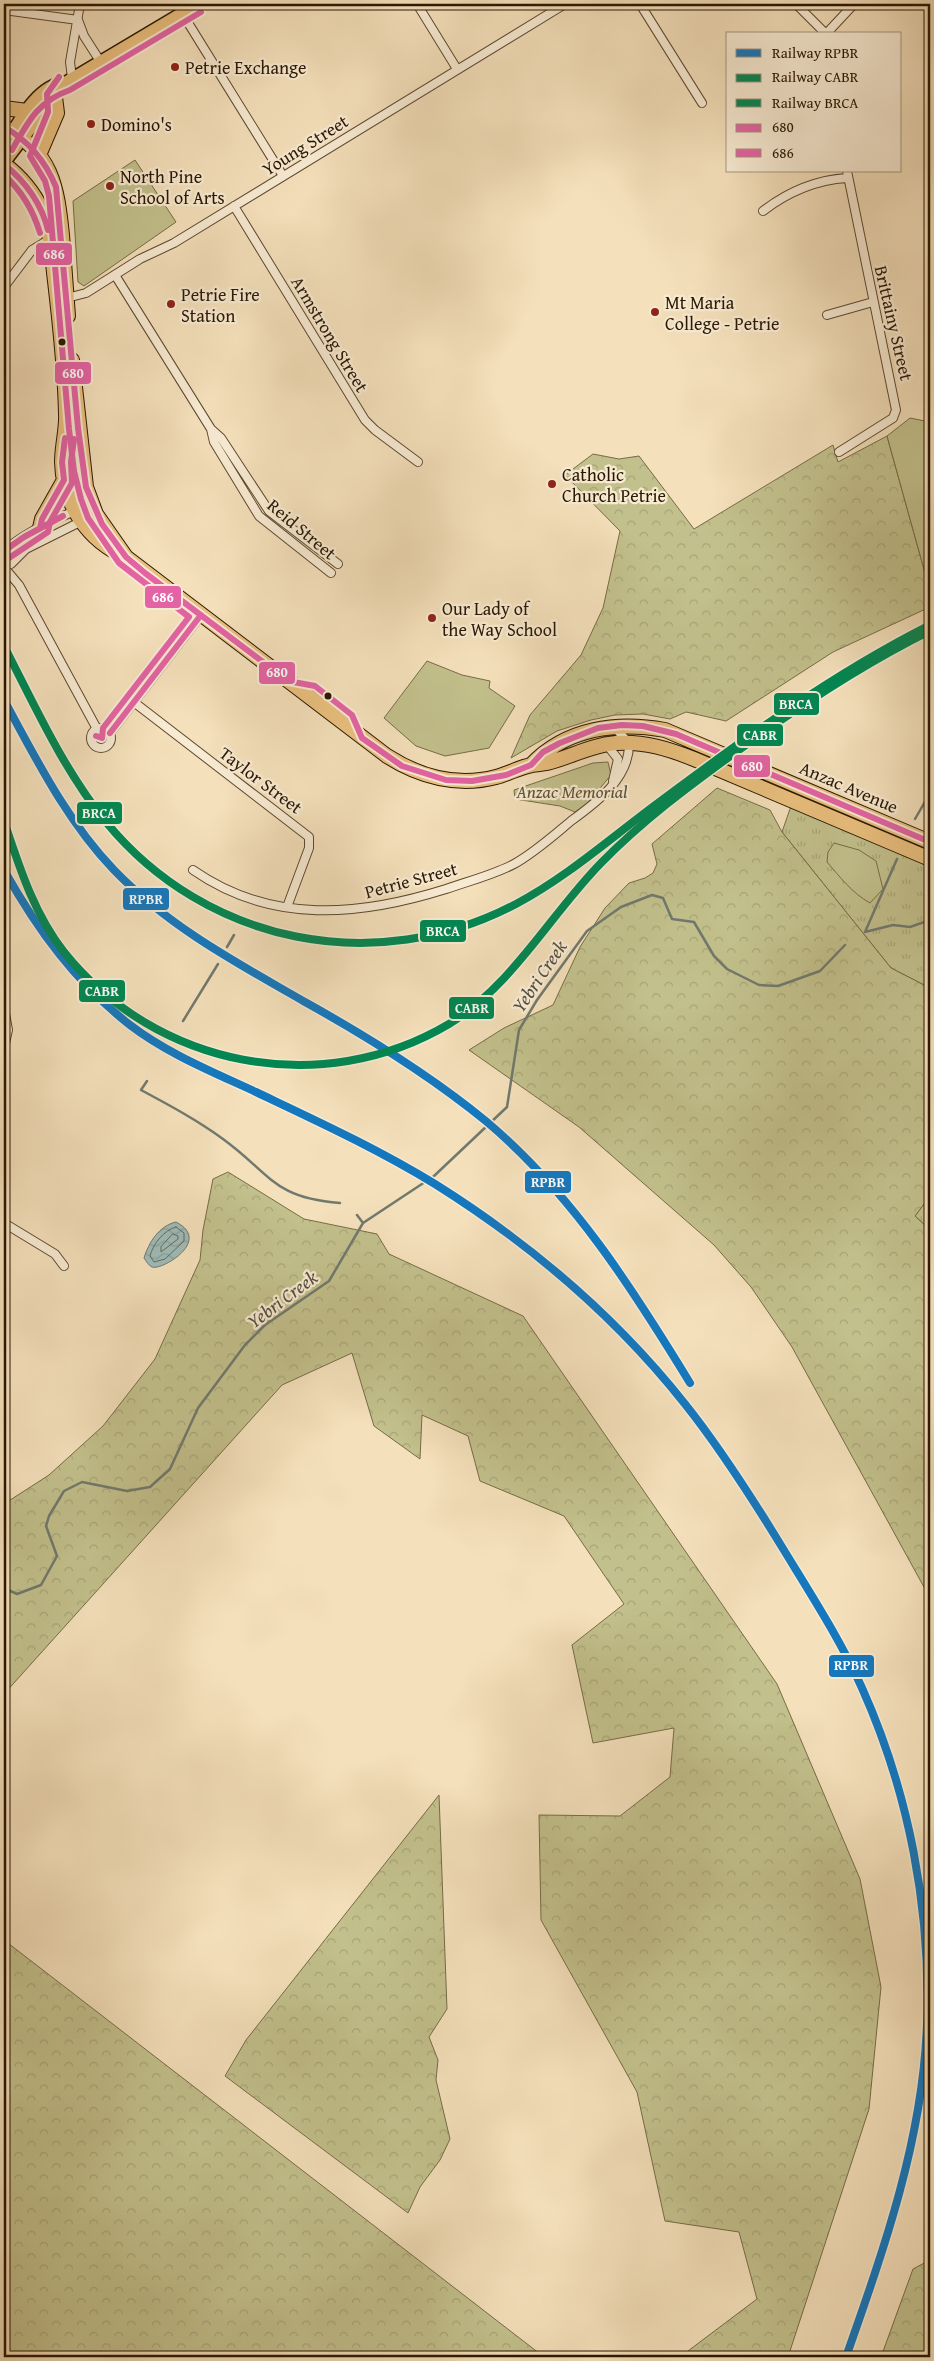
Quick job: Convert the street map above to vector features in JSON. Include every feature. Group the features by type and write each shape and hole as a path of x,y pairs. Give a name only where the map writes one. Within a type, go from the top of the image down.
{"highway":[{"path":"40,154 57,113 54,97"},
{"path":"4,108 27,111"},
{"name":"Anzac Avenue","path":"13,133 40,154 53,177 58,194 66,407 62,462 64,480 78,516 105,547 126,557 402,766 437,778 466,781 494,778 531,765 547,763 582,750 606,744 629,742 657,746 694,759 930,859"},
{"name":"Anzac Avenue","path":"4,164 21,178 34,194 46,221 62,299 83,470 94,509 126,557"},
{"path":"40,528 42,519 64,480"},
{"name":"Anzac Avenue","path":"531,765 543,752 587,732 613,726 643,726 666,730 930,842"}],"main road":[{"path":"4,146 27,111 50,87 69,80 197,4"},
{"path":"4,164 13,133 54,97 69,80"}],"street":[{"path":"69,80 74,32 80,4"},
{"path":"417,4 457,69"},
{"name":"Young Street","path":"62,299 86,293 234,206 563,4"},
{"path":"640,4 702,103"},
{"path":"796,4 824,32"},
{"path":"828,32 854,4"},
{"path":"4,10 78,20"},
{"path":"182,13 283,176"},
{"path":"78,20 84,36 100,61"},
{"path":"763,211 778,199 800,188 816,182 847,175"},
{"name":"Brittainy Street","path":"839,452 896,415 896,404 872,302 847,175"},
{"name":"Armstrong Street","path":"234,206 365,420 418,462"},
{"path":"4,287 32,250 50,239"},
{"name":"Reid Street","path":"115,275 212,430 221,438 269,511 338,564"},
{"path":"827,314 872,302"},
{"name":"Reid Street","path":"212,430 214,442 259,516 331,573"},
{"path":"94,509 40,528 4,552 9,556 8,570 19,585 97,729"},
{"path":"8,570 26,549 78,516 94,509"},
{"path":"110,733 201,615"},
{"name":"Taylor Street","path":"135,703 309,837 309,848 287,907"},
{"path":"613,726 629,742"},
{"path":"103,728 110,733 111,740 108,745 102,748 96,747 91,743 90,736 97,729 103,728"},
{"name":"Petrie Street","path":"193,870 224,887 268,904 327,912 370,908 423,896 494,873 514,864 532,852 599,800 621,774 627,761 629,742"},
{"path":"606,744 618,759 613,783"},
{"path":"4,1008 8,1030 4,1048"},
{"path":"4,1223 55,1254 64,1266"}],"green space":[{"path":"135,160 176,222 84,286 78,282 73,201"},
{"path":"910,418 930,422 930,591 887,436"},
{"path":"887,436 930,591 930,607 833,652 726,721 686,712 670,719 643,714 615,715 591,720 557,731 511,758 530,715 581,655 603,608 620,531 565,475 593,454 619,459 639,456 694,529 833,445 838,462"},
{"path":"427,661 462,675 490,681 489,688 515,706 489,748 445,756 416,746 384,718"},
{"name":"Anzac Memorial","path":"608,762 611,775 587,804 575,812 560,806 515,799 514,790 593,763"},
{"path":"717,788 770,810 782,832 891,968 930,988 930,1196 915,1216 930,1230 930,1598 792,1347 751,1287 714,1245 579,1127 469,1050 504,1028 553,1005 580,947 605,908 629,883 645,878 653,873 657,864 652,844"},
{"path":"791,806 930,867 930,988 891,968 782,832"},
{"path":"834,843 859,850 876,861 883,889 870,903 852,890 827,862 828,852"},
{"path":"228,1172 304,1219 377,1234 389,1254 523,1316 777,1684 860,1879 881,1987 869,2109 788,2357 680,2357 757,2299 739,2232 665,2221 637,2092 541,1920 539,1815 620,1816 670,1777 674,1728 593,1743 572,1645 624,1604 564,1516 480,1481 468,1436 422,1415 420,1459 374,1426 352,1353 282,1385 4,1694 4,1504 49,1475 103,1426 155,1359 200,1260 203,1230 213,1179"},
{"path":"930,1196 930,1230 915,1216"},
{"path":"439,1795 447,2009 429,2037 438,2060 436,2080 450,2139 440,2160 420,2187 408,2213 225,2076 246,2040"},
{"path":"4,1940 544,2357 4,2357"},
{"path":"930,2260 930,2357 881,2357 913,2269"}],"water":[{"path":"176,1222 186,1230 189,1238 187,1246 173,1260 157,1267 152,1267 144,1258 149,1246 160,1231"}],"waterway":[{"path":"915,819 930,793"},
{"path":"865,932 897,859"},
{"name":"Yebri Creek","path":"4,1588 17,1594 41,1585 57,1556 46,1526 49,1516 64,1491 82,1482 127,1491 150,1487 170,1469 198,1408 245,1345 265,1325 329,1281 363,1223 434,1176 507,1107 519,1030 537,1000 587,931 621,907 652,895 663,898 672,919 694,922 714,956 727,969 759,985 778,986 820,971 845,945"},
{"name":"Yebri Creek","path":"865,932 893,925 910,927 930,920"},
{"path":"227,947 234,935"},
{"path":"183,1021 218,964"},
{"path":"147,1081 141,1090 213,1132 286,1190 300,1196 340,1203"},
{"path":"357,1215 363,1223"}],"rail line":[{"name":"BRCA","path":"4,646 50,737 76,781 106,822 147,864 193,897 243,921 296,936 351,943 407,940 462,927 516,904 553,882 790,708 859,664 930,625"},
{"name":"CABR","path":"4,821 28,889 53,937 64,952 102,991 145,1022 192,1045 243,1060 295,1065 348,1061 399,1047 449,1024 472,1008 512,970 582,883 649,818 718,765 806,703 879,658 930,631"},
{"name":"RPBR","path":"4,700 40,767 81,831 114,870 135,890 157,909 205,943 399,1058 466,1105 518,1150 547,1180 599,1244 646,1312 690,1383"},
{"name":"RPBR","path":"4,870 30,913 59,954 92,991 130,1025 175,1054 347,1136 435,1184 504,1231 600,1312 658,1372 711,1438 759,1510 834,1634 862,1688 878,1728 893,1769 904,1810 914,1852 921,1895 927,1981 924,2067 910,2151 874,2276 846,2357"}],"transit line":[{"name":"686","path":"12,150 35,114 50,100 201,12"},
{"name":"686","path":"59,77 47,94 48,112 30,156 45,181 49,196 74,471 88,518 119,563 189,617 103,728 102,738 96,736"},
{"name":"680","path":"4,127 29,145 47,168 56,187 78,428 86,487 102,524 126,557 145,573 288,681 315,686 352,715 362,738 402,766 446,780 472,781 506,775 531,765 543,752 598,728 622,725 643,726 676,734 930,842"},
{"name":"680","path":"4,164 32,193 41,210 48,230"},
{"name":"686","path":"4,175 26,201 40,233"},
{"name":"680","path":"40,528 42,519 64,480 62,462 65,438"},
{"name":"686","path":"9,558 48,532 50,522 72,483 71,462 74,439"},
{"name":"680","path":"4,551 24,537 63,516"},
{"name":"680","path":"110,733 201,615"}],"place":[{"name":"Petrie Exchange","path":"175,67"},
{"name":"Domino's","path":"91,124"},
{"name":"North Pine School of Arts","path":"110,186"},
{"name":"Petrie Fire Station","path":"171,304"},
{"name":"Mt Maria College - Petrie","path":"655,312"},
{"name":"Catholic Church Petrie","path":"552,484"},
{"name":"Our Lady of the Way School","path":"432,618"}]}
